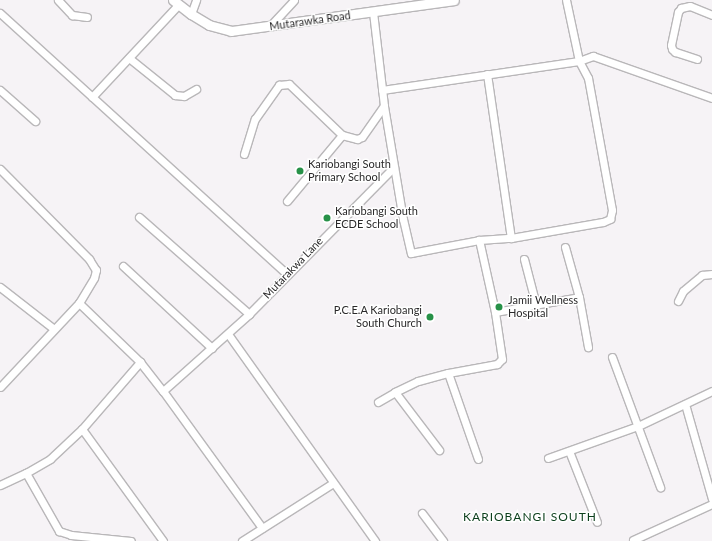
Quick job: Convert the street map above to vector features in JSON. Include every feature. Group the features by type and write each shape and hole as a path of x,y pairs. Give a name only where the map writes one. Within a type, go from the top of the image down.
{"street":[{"path":"58,0 72,15 87,17"},
{"path":"191,14 196,0"},
{"path":"270,26 294,0"},
{"name":"Mutarawka Road","path":"176,2 191,14 216,28 231,31 454,0"},
{"path":"373,12 384,106 394,168 411,253 479,240 511,238 603,222 610,219 612,210 588,78 579,61 566,0"},
{"path":"92,97 176,2"},
{"path":"697,59 675,52 672,49 671,45 678,12 681,8 690,6 712,15"},
{"path":"0,13 287,274"},
{"path":"382,90 579,61 593,56 712,98"},
{"path":"128,58 175,95 184,96 196,89"},
{"path":"487,74 511,238"},
{"path":"244,154 257,114 280,85 285,84 293,88 342,135 359,139 384,106"},
{"path":"0,90 35,121"},
{"path":"287,201 342,135"},
{"name":"Mutarakwa Lane","path":"163,391 249,314 287,274 394,168"},
{"path":"0,169 93,263 96,270 94,278 79,302 0,387"},
{"path":"139,217 249,314"},
{"path":"378,402 418,381 448,373 494,365 500,362 503,356 496,312 479,240"},
{"path":"565,247 578,297 588,347"},
{"path":"524,259 536,305"},
{"path":"124,266 212,348"},
{"path":"678,301 683,291 702,275 712,274"},
{"path":"0,287 54,329"},
{"path":"496,312 578,297"},
{"path":"79,302 140,362 163,391 262,528"},
{"path":"228,334 375,541"},
{"path":"612,357 660,487"},
{"path":"0,486 50,459 82,429 140,362"},
{"path":"448,373 478,459"},
{"path":"548,458 638,426 712,391"},
{"path":"395,392 439,450"},
{"path":"685,404 712,499"},
{"path":"82,429 162,541"},
{"path":"569,451 596,522"},
{"path":"26,473 59,531 71,535 131,541"},
{"path":"242,541 333,483"},
{"path":"633,540 712,504"},
{"path":"422,513 442,541"}],"place":[{"name":"Kariobangi South Primary School","path":"300,171"},
{"name":"Kariobangi South ECDE School","path":"327,218"},
{"name":"Jamii Wellness Hospital","path":"499,307"},
{"name":"P.C.E.A Kariobangi South Church","path":"430,317"}],"district":[{"name":"KARIOBANGI SOUTH","path":"530,517"}]}
